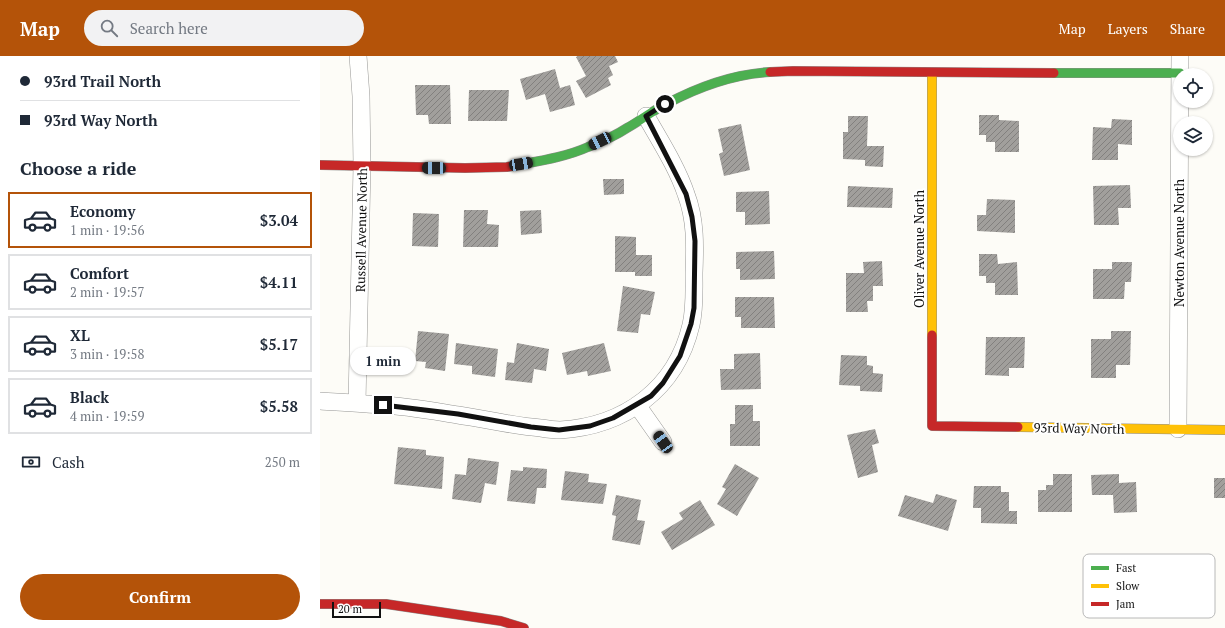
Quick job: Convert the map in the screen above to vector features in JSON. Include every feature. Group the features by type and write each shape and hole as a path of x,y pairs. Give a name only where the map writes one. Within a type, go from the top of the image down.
{"main road":[{"path":"320,166 465,168 514,166 548,160 587,148 626,129 665,104 700,88 726,79 757,73 800,71 932,73 1180,64"},
{"name":"Oliver Avenue North","path":"932,73 932,426"},
{"name":"93rd Way North","path":"932,426 1225,430"},
{"path":"320,604 386,604 501,621 524,628"}],"street":[{"name":"Russell Avenue North","path":"357,403 362,166 361,96 358,56"},
{"name":"Newton Avenue North","path":"1178,429 1180,64"},
{"path":"320,401 383,405 428,410 531,427 559,430 590,426 613,418 651,396 663,383 680,356 691,324 694,308 695,241 686,194 646,116"},
{"path":"637,405 663,442"}],"building":[{"path":"615,56 618,62 609,66 613,75 608,78 611,85 586,98 576,81 586,76 576,57"},
{"path":"555,69 560,88 570,85 575,105 550,112 545,94 526,100 520,79"},
{"path":"415,85 450,85 451,124 429,124 428,115 416,115"},
{"path":"469,90 509,90 507,121 468,121"},
{"path":"979,115 999,115 999,120 1019,121 1019,152 995,152 995,142 986,142 986,135 979,135"},
{"path":"848,116 868,116 867,146 884,146 883,167 865,166 865,160 843,159 843,132 848,132"},
{"path":"1112,119 1132,120 1132,145 1118,144 1118,160 1092,160 1093,127 1111,128"},
{"path":"741,124 750,170 724,176 719,154 723,152 718,129"},
{"path":"603,179 624,179 624,194 604,195"},
{"path":"1130,185 1131,208 1118,208 1119,225 1094,225 1093,186"},
{"path":"848,186 893,188 892,208 847,207"},
{"path":"769,191 770,224 745,225 745,212 736,212 736,192"},
{"path":"987,199 1015,200 1015,233 977,231 977,215 986,215"},
{"path":"464,210 488,210 487,224 499,225 498,247 463,247"},
{"path":"541,210 542,233 521,235 520,211"},
{"path":"413,213 439,214 438,247 412,246"},
{"path":"615,236 636,237 636,255 652,255 652,276 635,276 635,272 615,272"},
{"path":"774,251 775,279 740,280 740,269 736,269 736,252"},
{"path":"979,254 997,254 998,264 1017,262 1018,295 995,295 995,283 986,283 986,276 979,276"},
{"path":"882,261 883,286 873,286 873,301 867,301 868,312 846,312 846,273 864,273 863,262"},
{"path":"1112,262 1132,262 1131,282 1125,282 1124,299 1093,299 1093,269 1112,269"},
{"path":"623,286 655,292 650,315 641,314 638,333 617,331"},
{"path":"735,297 774,297 775,328 741,328 741,317 735,317"},
{"path":"418,331 449,334 445,371 425,368 426,362 415,361"},
{"path":"1111,331 1131,331 1130,365 1116,365 1116,378 1091,378 1091,339 1111,339"},
{"path":"986,337 1025,337 1024,368 1009,368 1009,376 985,375"},
{"path":"456,343 498,349 495,377 472,374 472,366 454,364"},
{"path":"517,343 549,349 546,371 534,369 532,383 505,380 507,362 514,363"},
{"path":"604,343 611,371 588,376 587,371 567,375 562,353"},
{"path":"760,353 761,389 721,390 720,369 734,369 734,354"},
{"path":"841,355 867,356 867,365 873,366 873,373 883,374 882,392 860,391 860,386 839,385"},
{"path":"735,405 753,405 753,421 760,421 760,446 730,446 730,424 735,424"},
{"path":"875,429 879,443 872,445 878,472 858,478 847,435"},
{"path":"398,447 426,450 426,455 444,457 442,489 394,484"},
{"path":"468,458 499,462 496,485 485,483 481,503 452,499 455,474 466,475"},
{"path":"735,464 759,478 737,516 717,504 726,489 722,487"},
{"path":"523,467 547,469 546,488 537,488 535,504 507,501 511,470 523,471"},
{"path":"565,471 589,474 588,482 607,484 603,504 561,500"},
{"path":"1053,474 1072,474 1072,512 1038,512 1038,490 1046,490 1046,485 1053,485"},
{"path":"1119,474 1119,483 1136,482 1137,512 1114,513 1113,495 1092,495 1091,475"},
{"path":"1214,478 1225,478 1225,498 1214,498"},
{"path":"974,486 1001,486 1001,492 1009,492 1009,511 1017,511 1017,524 981,523 981,508 973,508"},
{"path":"936,494 957,500 948,531 898,516 905,495 933,503"},
{"path":"616,495 641,500 637,520 645,521 640,545 612,540 616,516 612,515"},
{"path":"700,500 715,525 672,550 661,532 683,519 679,513"}],"traffic: fast":[{"path":"523,164 564,155 598,143 618,134 666,104 716,82 743,75 770,72"},
{"path":"1054,73 1173,73"}],"traffic: slow":[{"path":"932,73 932,335"},
{"path":"1018,427 1225,430"}],"traffic: jam":[{"path":"770,72 1054,73"},
{"path":"320,165 465,168 507,167 523,164"},
{"path":"932,335 932,426 1018,427"},
{"path":"320,604 386,604 501,621 524,628"}],"route":[{"path":"383,405 458,414 531,427 559,430 590,426 613,418 651,396 672,371 680,356 691,324 694,308 695,241 692,217 686,194 676,172 646,116 665,104"}]}
